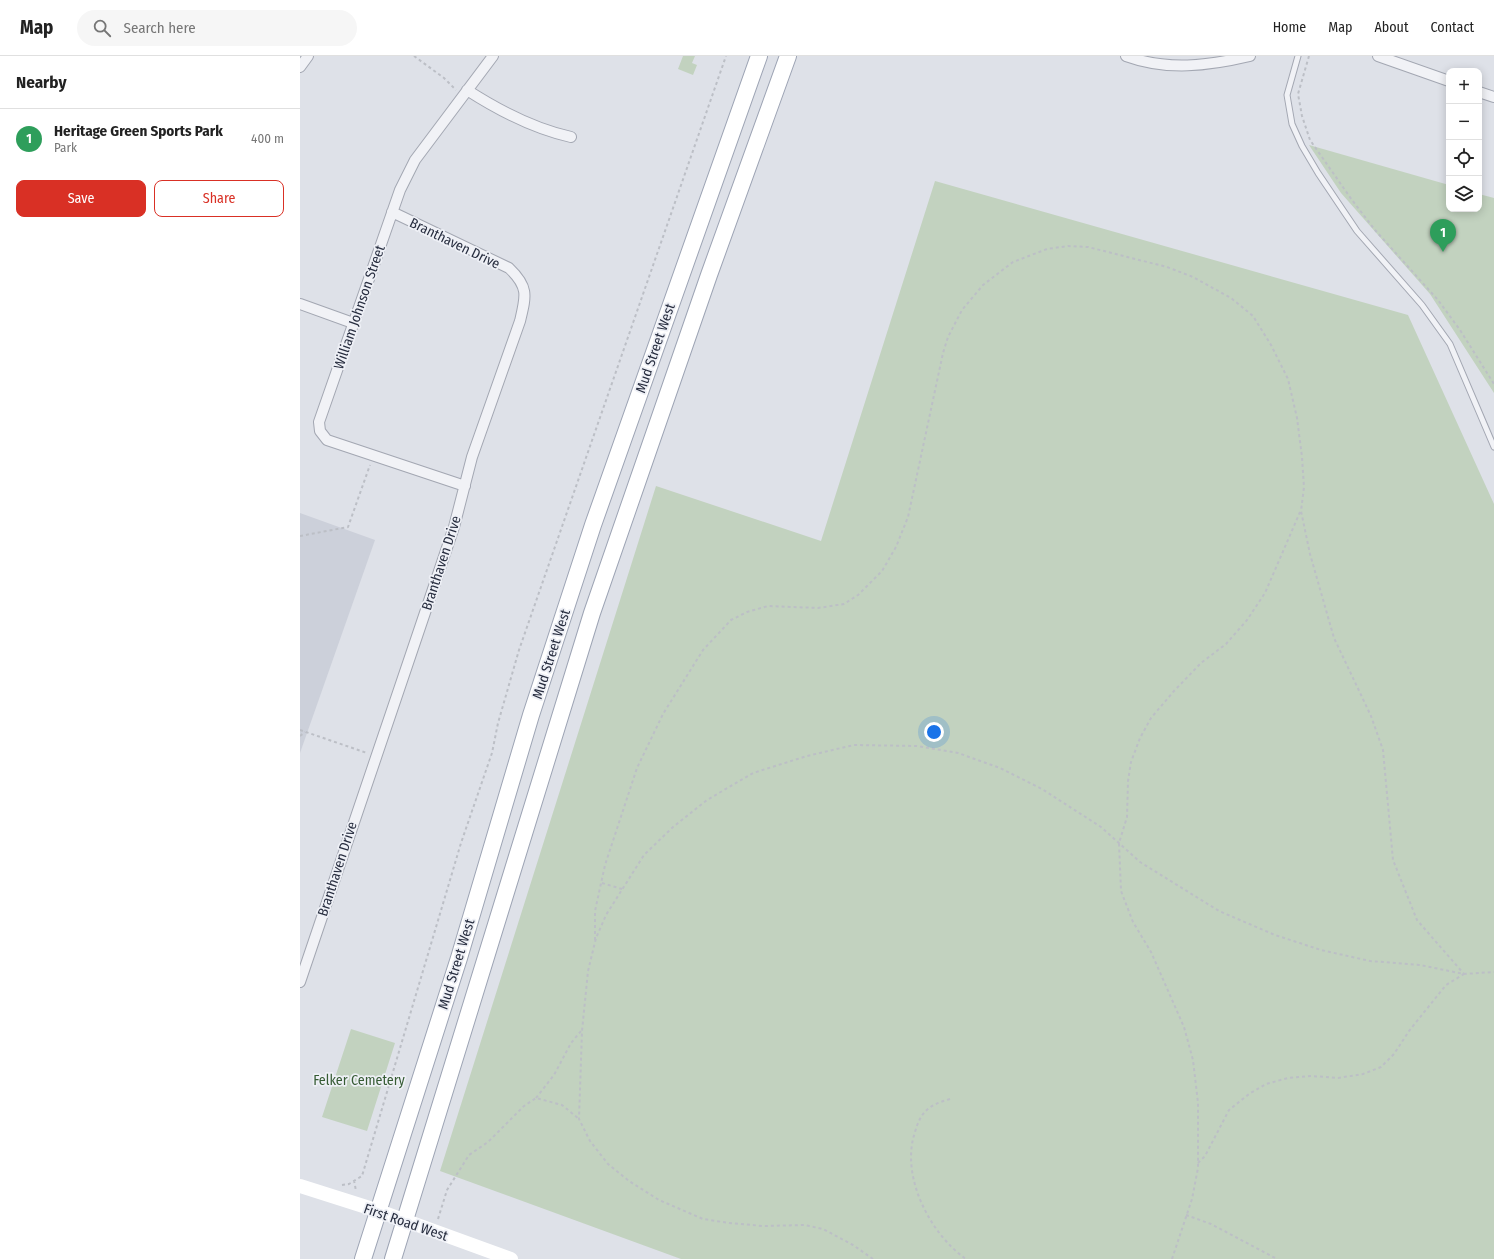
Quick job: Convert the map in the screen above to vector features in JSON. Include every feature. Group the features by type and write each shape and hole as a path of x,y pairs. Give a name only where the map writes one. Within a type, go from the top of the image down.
{"main road":[{"name":"Mud Street West","path":"362,1259 379,1211 459,958 531,715 583,556 759,56"},
{"name":"Mud Street West","path":"393,1259 592,613 709,275 788,56"}],"street":[{"path":"300,67 308,56"},
{"name":"William Johnson Street","path":"465,486 327,440 320,430 319,422 400,190 415,160 494,56"},
{"path":"1126,56 1159,64 1197,66 1223,63 1250,56"},
{"path":"1378,56 1446,80"},
{"path":"465,93 554,133 571,136"},
{"path":"1482,93 1494,97"},
{"name":"Branthaven Drive","path":"300,982 454,527 472,457 520,321 525,293 520,279 509,268 392,212"},
{"path":"300,304 354,323"},
{"name":"First Road West","path":"300,1186 379,1211 405,1222 511,1259"}],"lane":[{"path":"1298,56 1287,95 1292,124 1302,146 1318,173 1357,230 1422,305 1450,344 1494,447"}],"path":[{"path":"414,56 465,93"},
{"path":"342,1185 349,1184 362,1176 461,843 492,753 498,723 519,650 726,56"},
{"path":"1309,56 1298,94 1303,122 1310,140 1374,230 1438,300 1460,330 1494,384"},
{"path":"595,940 595,911 605,865 637,768 663,714 703,650 732,620 747,612 768,606 818,608 844,604 858,595 882,571 896,547 908,517 937,378 948,337 962,310 983,285 1013,262 1047,249 1068,246 1088,247 1167,267 1193,277 1231,298 1253,316 1271,345 1288,379 1297,418 1304,487 1301,511 1265,594 1247,620 1226,644 1201,663 1151,718 1131,762 1128,781 1127,817 1119,843 1121,891 1133,922 1151,952 1171,993 1184,1027 1194,1060 1198,1103 1198,1163 1192,1199 1172,1259"},
{"path":"300,536 348,527 372,456"},
{"path":"1301,511 1310,554 1334,638 1368,709 1382,750 1393,860 1400,881 1417,920 1464,974"},
{"path":"300,730 376,756"},
{"path":"300,736 305,732"},
{"path":"579,1119 582,1031 588,971 595,940 606,916 644,854 673,827 707,800 753,773 806,756 854,744 917,746 958,753 1000,768 1055,798 1101,827 1140,862 1219,911 1275,935 1321,950 1370,961 1420,965 1464,974 1494,972"},
{"path":"602,883 623,889"},
{"path":"1198,1163 1205,1156 1229,1110 1249,1094 1266,1084 1288,1078 1312,1076 1338,1078 1363,1074 1381,1067 1394,1054 1409,1031 1446,985 1464,974"},
{"path":"434,1232 447,1190 469,1155 488,1142 524,1106 536,1098 554,1075 571,1043 582,1031"},
{"path":"536,1098 562,1105 579,1119 590,1141 608,1164 629,1181 659,1200 703,1219 763,1226 806,1226 823,1229 853,1245 873,1259"},
{"path":"950,1099 935,1103 920,1116 912,1142 910,1163 913,1179 924,1207 943,1238 955,1251 966,1259"},
{"path":"1186,1215 1211,1224 1277,1259"}],"shaded area":[{"path":"300,513 375,540 300,753"}],"green space":[{"path":"683,56 695,56 692,63 697,65 693,75 678,69"},
{"path":"1309,145 1446,184 1446,212 1482,212 1482,195 1494,198 1494,393 1430,294 1341,193"},
{"path":"935,181 1408,315 1494,504 1494,1259 681,1259 440,1171 656,486 821,541"},
{"name":"Felker Cemetery","path":"351,1029 395,1043 367,1131 322,1117"}],"place":[{"name":"Heritage Green Sports Park","path":"1443,252"}]}
